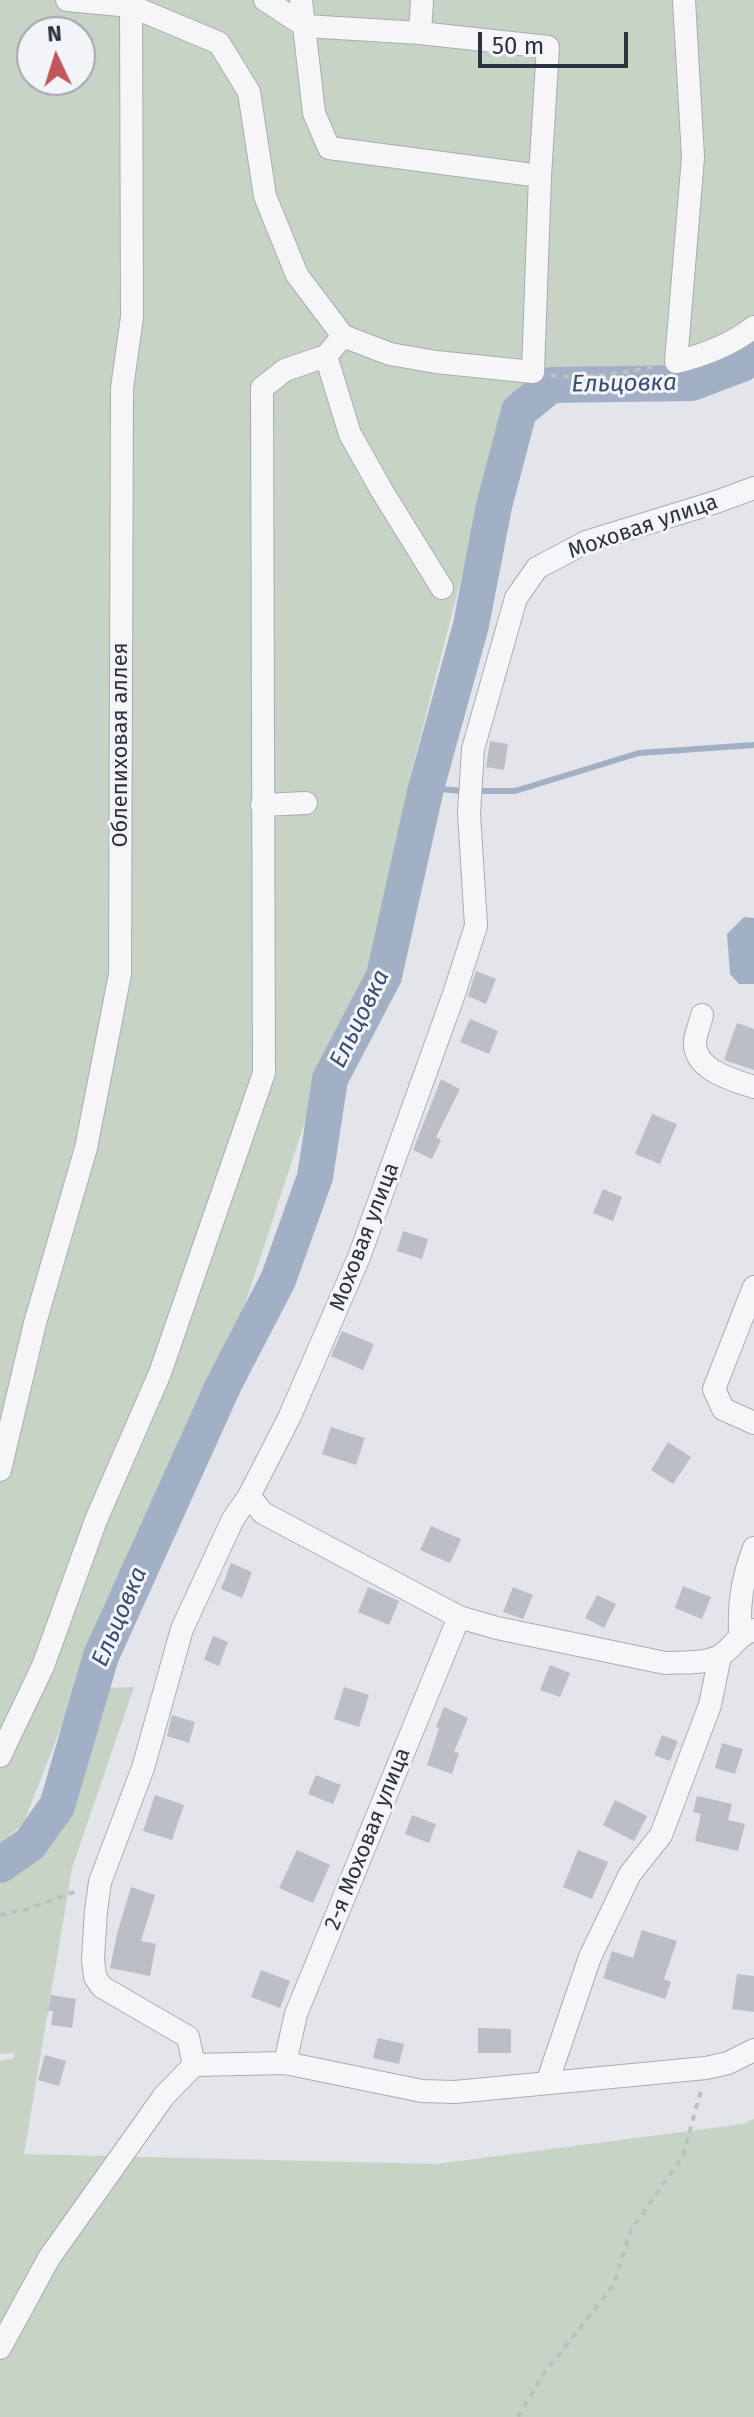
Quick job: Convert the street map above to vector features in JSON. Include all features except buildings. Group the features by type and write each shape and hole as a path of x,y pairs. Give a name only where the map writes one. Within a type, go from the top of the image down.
{"street":[{"path":"67,0 131,6 219,43 249,92 265,196 297,275 343,336 390,354 533,372 548,47 420,33 305,26 265,0"},
{"path":"301,0 314,113 329,148 540,176"},
{"path":"420,33 422,0"},
{"path":"684,0 693,157 676,362 702,355 739,338 754,327"},
{"name":"Облепиховая аллея","path":"0,1470 35,1323 86,1148 120,974 122,388 132,317 131,6"},
{"path":"0,1756 43,1666 96,1520 160,1373 264,1073 262,388 285,370 326,356 343,336"},
{"path":"326,356 350,434 442,588"},
{"name":"Моховая улица","path":"194,2065 188,2037 102,1987 95,1977 93,1959 100,1882 143,1768 182,1629 233,1519 249,1496 289,1418 359,1257 476,926 469,813 473,749 516,598 537,568 586,542 754,488"},
{"path":"262,805 306,803"},
{"path":"702,1015 695,1043 698,1056 710,1069 754,1087"},
{"path":"754,1287 714,1389 723,1409 754,1423"},
{"path":"249,1496 263,1513 459,1617 497,1628 665,1663 693,1662 720,1656 747,1633 739,1606 742,1580 754,1548"},
{"name":"2-я Моховая улица","path":"285,2063 296,2014 459,1617"},
{"path":"547,2083 590,1957 630,1874 661,1835 710,1705 720,1656"},
{"path":"0,2348 49,2258 164,2096 194,2065 285,2063 422,2091 455,2092 706,2068 728,2063 754,2050"}],"path":[{"path":"533,372 564,377 617,374 676,362"},
{"path":"0,1915 28,1909 100,1882"},
{"path":"518,2417 545,2372 613,2286 631,2230 683,2156 706,2068"}],"green space":[{"path":"0,0 754,0 754,328 670,370 548,373 505,408 410,777 376,962 324,1064 245,1304 106,1612 24,1822 0,1845"},
{"path":"134,1687 72,1868 24,2154 436,2164 743,2124 754,2119 754,2417 0,2417 0,2061 14,2058 14,2053 0,2054 0,1853 54,1803 107,1688"}],"water":[{"path":"744,917 754,918 754,984 739,984 730,974 727,934"}],"waterway":[{"name":"Ельцовка","path":"0,1865 30,1844 57,1806 101,1656 224,1384 278,1280 315,1177 330,1079 384,976 426,788 471,625 494,506 519,411 551,385 692,383 742,364 754,350"},
{"path":"476,791 515,791 639,753 754,745"},
{"path":"426,788 464,791"}]}
